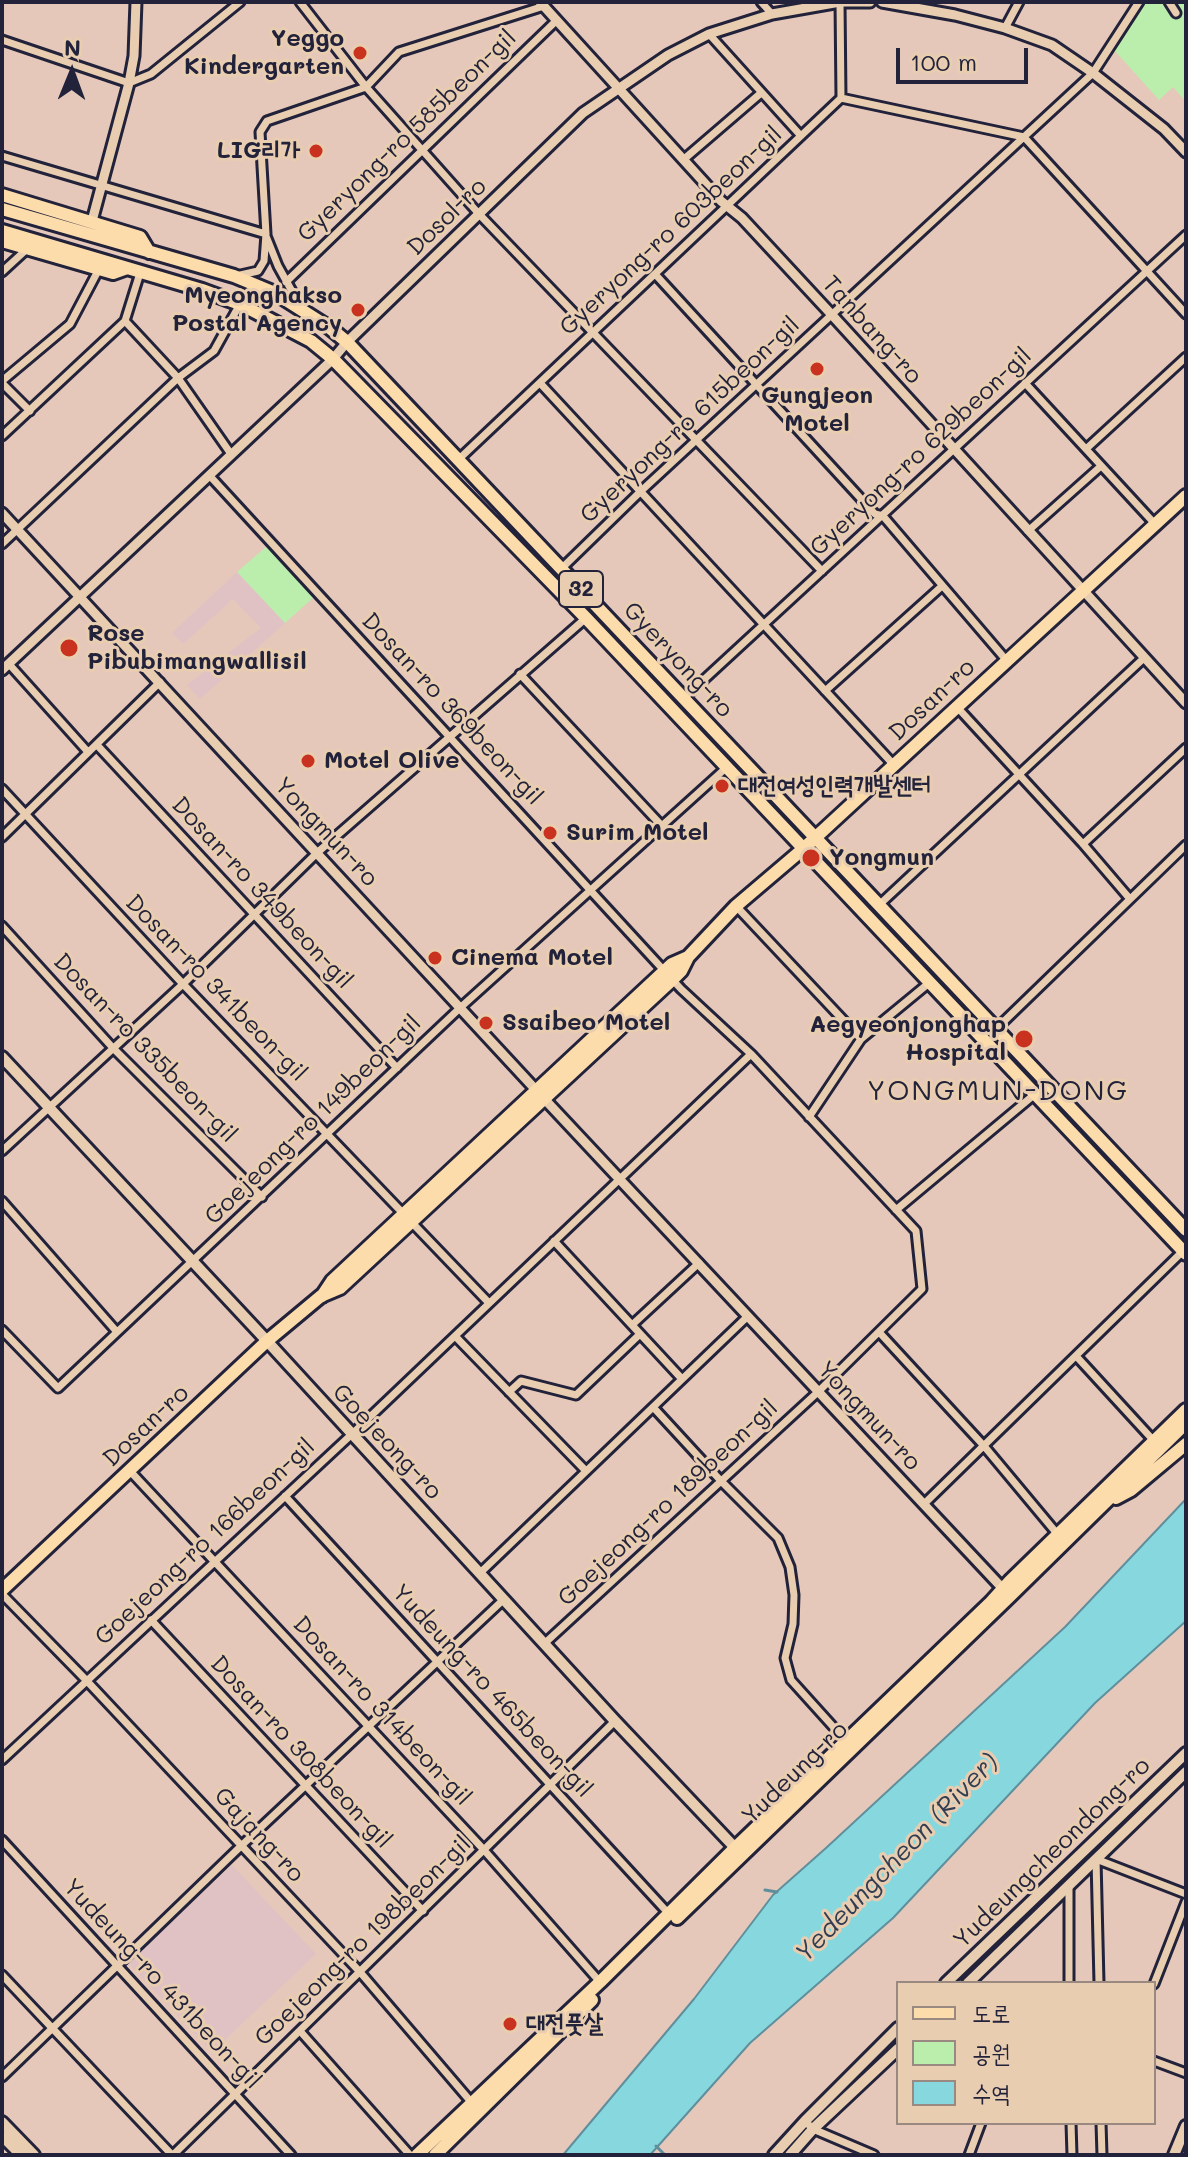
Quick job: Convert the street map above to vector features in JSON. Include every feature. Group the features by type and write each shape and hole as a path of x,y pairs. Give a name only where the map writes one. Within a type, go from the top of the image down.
{"main road":[{"name":"Gyeryong-ro","path":"2,195 140,237 149,252"},
{"name":"Gyeryong-ro","path":"2,209 234,276 275,293 347,342 1185,1226"},
{"name":"Gyeryong-ro","path":"2,231 240,304 311,341 333,359 586,618 1185,1253"},
{"name":"Gyeryong-ro","path":"2,241 113,273 127,268"},
{"name":"Dosan-ro","path":"2,1592 267,1341 321,1296 340,1288 407,1218 540,1094 669,975 681,971 688,957 736,906 803,849 1186,496"},
{"name":"Goejeong-ro","path":"2,1057 738,1851"},
{"name":"Yudeung-ro","path":"435,2155 476,2107 600,1982 738,1851 846,1741 991,1602 1006,1592 1186,1410"},
{"name":"Yudeung-ro","path":"417,2155 476,2107 1006,1592 1103,1505 1186,1423"},
{"path":"1103,1505 1131,1490 1186,1444"},
{"name":"Yudeungcheondong-ro","path":"948,1981 1186,1753"},
{"name":"Yudeungcheondong-ro","path":"970,1981 1186,1772"},
{"path":"790,2155 809,2125 896,2030"},
{"path":"774,2155 896,2051"},
{"path":"2,2122 34,2155"},
{"path":"1174,2155 1186,2126"},
{"path":"2,2136 21,2155"}],"street":[{"path":"92,221 129,83 134,56 136,2"},
{"path":"2,40 129,83 151,74 240,2"},
{"path":"300,2 421,151 822,571"},
{"path":"761,2 772,14"},
{"path":"840,2 841,98 1024,137 1186,314"},
{"name":"Dosol-ro","path":"88,752 5,667 333,359 583,113 668,55 709,34 772,14 840,2 870,2"},
{"path":"882,2 955,15 1052,45 1164,129 1186,152"},
{"path":"1005,28 1019,2"},
{"name":"Gyeryong-ro 615beon-gil","path":"562,568 640,492 1093,73 1139,2"},
{"path":"1169,2 1176,13"},
{"path":"234,276 258,271 262,267 266,234 260,132 267,121 366,87 399,52 542,4"},
{"name":"Tanbang-ro","path":"542,4 683,160 832,315 1186,703"},
{"name":"Gyeryong-ro 585beon-gil","path":"286,282 557,20"},
{"path":"709,34 801,136"},
{"path":"683,160 761,93"},
{"name":"Gyeryong-ro 603beon-gil","path":"459,459 841,98"},
{"path":"2,156 266,234"},
{"path":"266,234 301,309"},
{"name":"Gyeryong-ro 629beon-gil","path":"684,698 1186,235"},
{"path":"2,272 27,249"},
{"path":"30,411 2,382 70,324 99,269"},
{"path":"2,436 125,321 140,273"},
{"path":"655,274 875,514 883,516 1007,661"},
{"path":"2,544 178,378 214,351 240,304"},
{"path":"125,321 178,378 231,454"},
{"path":"1086,449 1186,357"},
{"path":"540,383 894,765"},
{"path":"1025,383 1155,524"},
{"path":"1028,531 1101,466"},
{"name":"Dosan-ro 369beon-gil","path":"209,475 669,975 751,1054 896,1210"},
{"name":"Yongmun-ro","path":"2,513 1006,1592"},
{"path":"825,691 942,586"},
{"path":"2,1151 183,984 318,852 586,618"},
{"path":"879,905 1144,658"},
{"path":"520,674 661,825"},
{"path":"2,837 160,682"},
{"path":"957,707 1130,899"},
{"name":"Dosan-ro 349beon-gil","path":"97,745 397,1068"},
{"path":"1083,844 1186,748"},
{"name":"Goejeong-ro 149beon-gil","path":"2,1330 58,1388 461,1007 727,767"},
{"name":"Dosan-ro 341beon-gil","path":"2,789 407,1218"},
{"path":"996,1029 1186,845"},
{"path":"736,906 861,1039"},
{"name":"Dosan-ro 335beon-gil","path":"2,926 113,1048 262,1197"},
{"path":"809,1117 861,1039 929,983"},
{"path":"620,1179 751,1054"},
{"path":"896,1210 1035,1094"},
{"name":"Goejeong-ro 166beon-gil","path":"2,1760 620,1179"},
{"path":"2,1201 117,1332"},
{"name":"Goejeong-ro 189beon-gil","path":"545,1643 819,1391 922,1289 916,1231 896,1210"},
{"path":"407,1218 489,1303"},
{"path":"554,1241 682,1379"},
{"path":"924,1504 1185,1253"},
{"path":"632,1325 699,1263"},
{"path":"480,1573 748,1316"},
{"path":"879,1332 984,1446 1059,1536"},
{"path":"509,1392 521,1381 576,1395 640,1334"},
{"path":"455,1336 586,1471"},
{"path":"1077,1357 1154,1441"},
{"path":"653,1407 778,1538 790,1567 794,1595 793,1624 785,1658 791,1680 846,1741"},
{"name":"Dosan-ro 314beon-gil","path":"130,1471 484,1850 600,1982"},
{"name":"Yudeung-ro 465beon-gil","path":"285,1496 669,1914"},
{"name":"Gajang-ro","path":"2,1592 360,1972 476,2107"},
{"path":"2,2077 241,1846 503,1600"},
{"name":"Dosan-ro 308beon-gil","path":"151,1620 423,1911"},
{"name":"Goejeong-ro 198beon-gil","path":"173,2155 615,1721"},
{"name":"Yudeung-ro 431beon-gil","path":"2,1840 291,2155"},
{"path":"1099,1981 1096,1859 1186,1894"},
{"path":"1069,1884 1069,1981"},
{"path":"1155,1981 1186,1902"},
{"path":"2,1975 173,2155"},
{"path":"300,2031 410,2155"},
{"path":"1156,2062 1186,2073"},
{"path":"809,2125 872,2155"},
{"path":"969,2155 980,2125"},
{"path":"1071,2125 1072,2155"},
{"path":"1101,2125 1102,2155"}],"shaded area":[{"path":"237,572 285,623 200,699 187,685 261,628 233,599 183,644 172,633"},
{"path":"232,1865 316,1954 212,2052 128,1963"}],"green space":[{"path":"1143,2 1186,2 1186,102 1173,87 1159,100 1114,50"},
{"path":"266,547 278,548 313,587 315,596 285,623 237,572"}],"water":[{"name":"Yedeungcheon (River)","path":"1186,1499 1186,1621 1095,1703 893,1918 750,2043 650,2155 563,2155 694,1999 773,1895 1065,1627"}],"waterway":[{"path":"765,1890 777,1892"},
{"path":"656,2146 665,2155"}],"place":[{"name":"Yeggo Kindergarten","path":"360,53"},
{"name":"LIG리가","path":"316,151"},
{"name":"Myeonghakso Postal Agency","path":"358,310"},
{"name":"Gungjeon Motel","path":"817,369"},
{"name":"Rose Pibubimangwallisil","path":"69,648"},
{"name":"Motel Olive","path":"308,761"},
{"name":"대전여성인력개발센터","path":"722,786"},
{"name":"Surim Motel","path":"550,833"},
{"name":"Yongmun","path":"811,858"},
{"name":"Cinema Motel","path":"435,958"},
{"name":"Ssaibeo Motel","path":"486,1023"},
{"name":"Aegyeonjonghap Hospital","path":"1024,1039"},
{"name":"대전풋살","path":"510,2024"}],"district":[{"name":"YONGMUN-DONG","path":"998,1091"}]}
